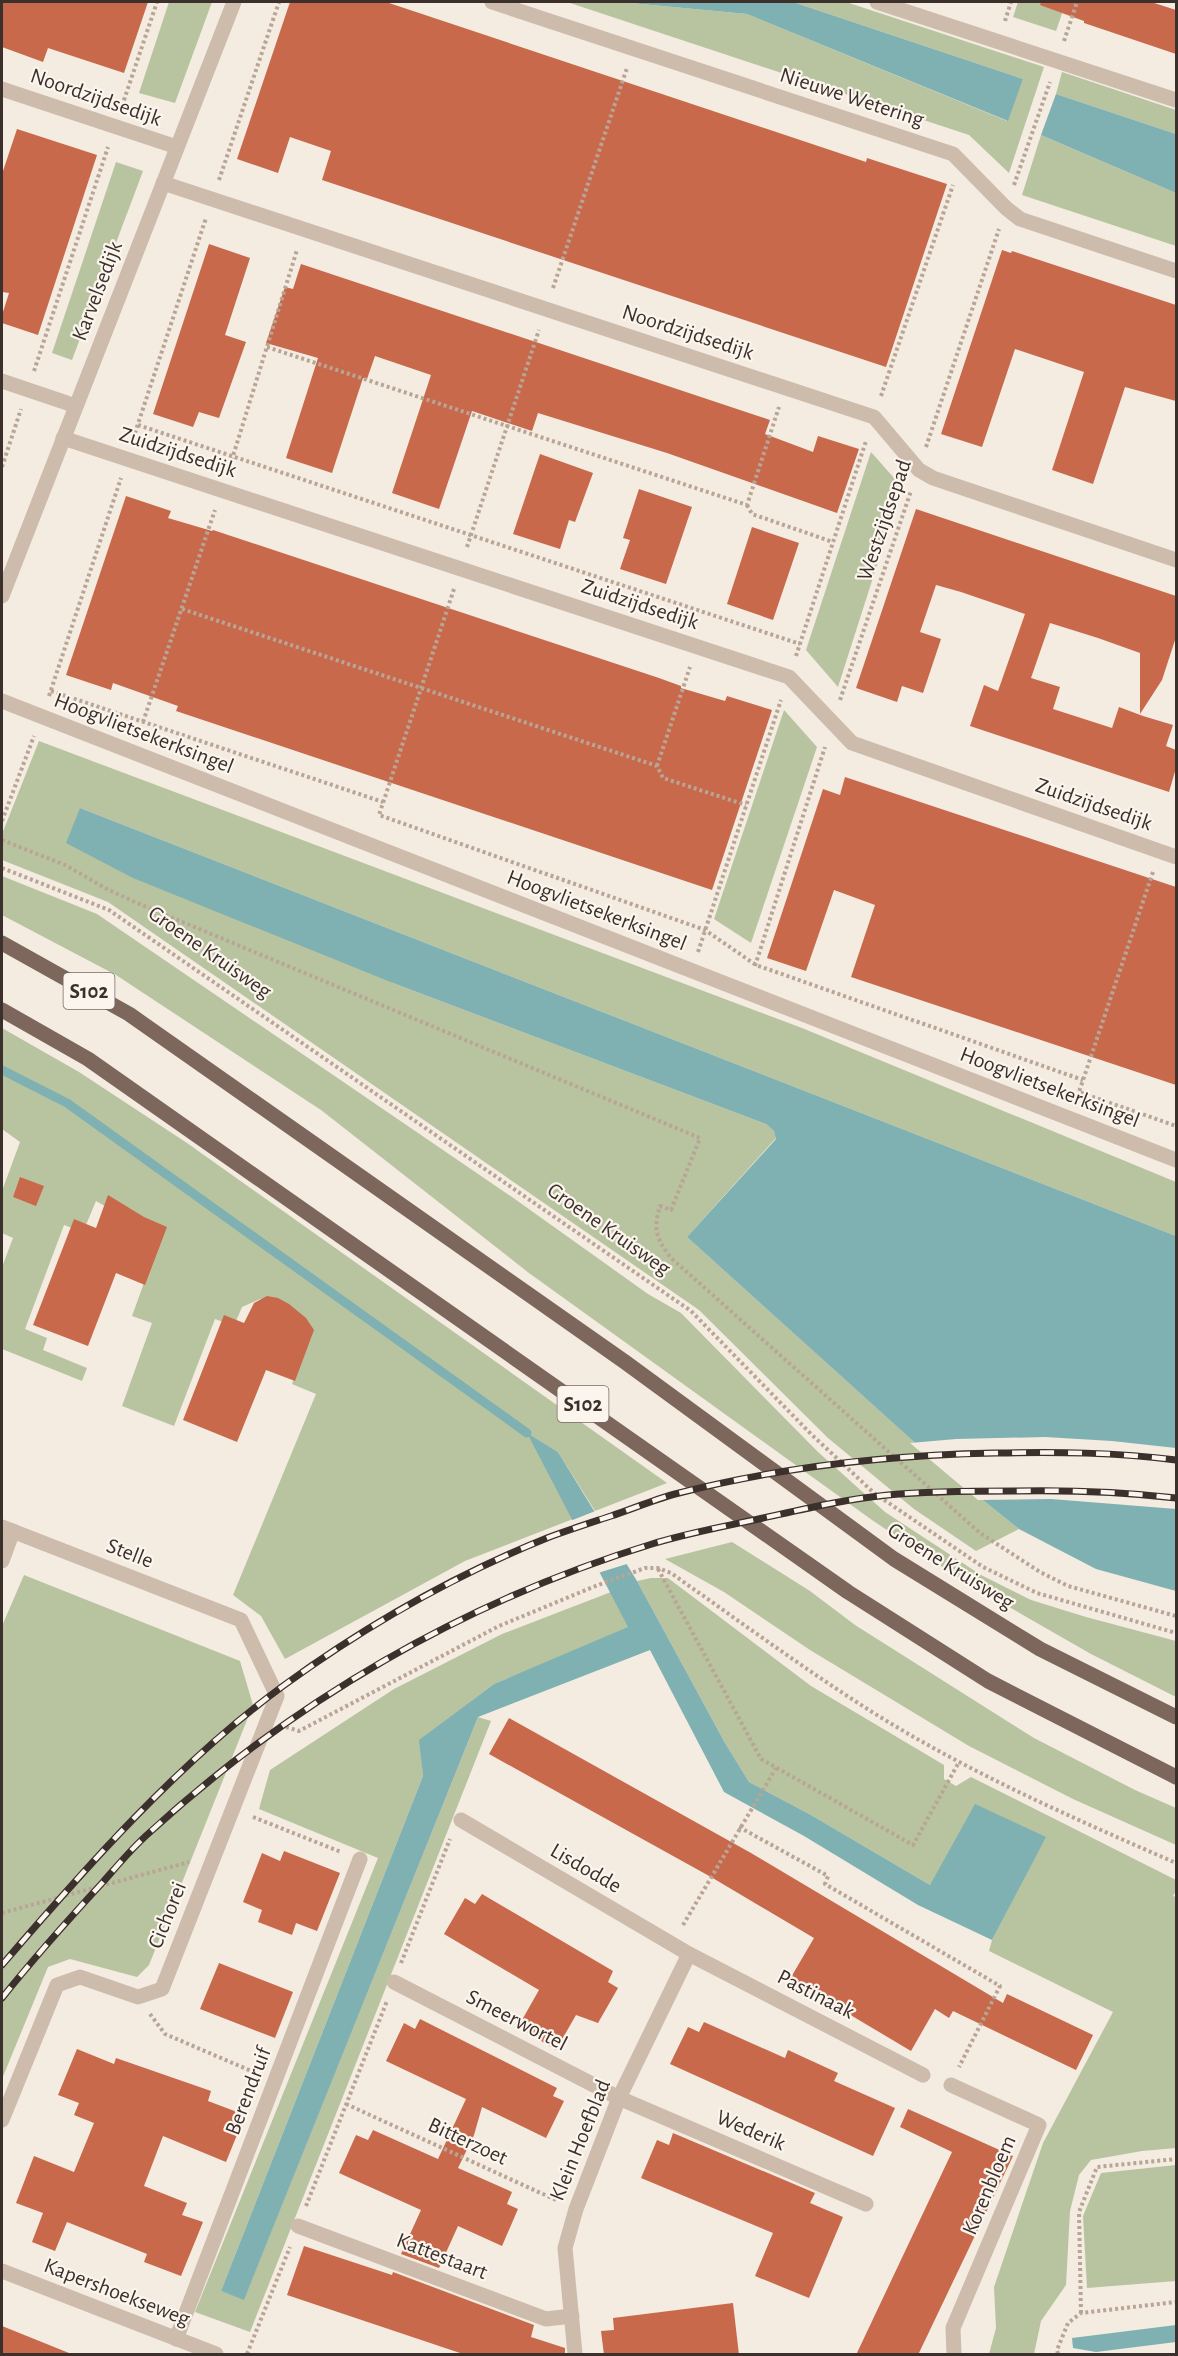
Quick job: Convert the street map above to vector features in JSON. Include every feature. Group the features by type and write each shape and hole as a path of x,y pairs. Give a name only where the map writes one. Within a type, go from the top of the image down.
{"main road":[{"name":"Groene Kruisweg","path":"2,943 129,1014 625,1362 894,1559 1040,1649 1176,1717"},
{"name":"S102","path":"2,1010 87,1059 848,1592 988,1681 1176,1777"}],"street":[{"name":"Karvelsedijk","path":"2,596 234,2"},
{"name":"Nieuwe Wetering","path":"492,2 953,154 1006,208 1020,219 1176,271"},
{"path":"877,2 1176,100"},
{"name":"Noordzijdsedijk","path":"2,89 177,147"},
{"name":"Noordzijdsedijk","path":"163,183 874,417"},
{"path":"2,381 76,406"},
{"path":"874,417 918,470 933,478 1176,560"},
{"name":"Zuidzijdsedijk","path":"63,438 789,677 852,743 1176,857"},
{"name":"Hoogvlietsekerksingel","path":"2,702 1176,1160"},
{"path":"2,1561 7,1529"},
{"name":"Stelle","path":"7,1529 241,1620"},
{"name":"Cichorei","path":"138,1997 162,1989 277,1696 241,1620"},
{"name":"Lisdodde","path":"461,1820 689,1954"},
{"name":"Berendruif","path":"176,2339 360,1859"},
{"name":"Pastinaak","path":"689,1954 923,2075"},
{"name":"Klein Hoefblad","path":"575,2355 566,2248 576,2209 619,2098 689,1954"},
{"path":"2,2120 57,1985 80,1977 138,1997"},
{"name":"Smeerwortel","path":"394,1982 619,2098"},
{"name":"Korenbloem","path":"951,2085 1039,2125 953,2328 954,2355"},
{"name":"Wederik","path":"619,2098 866,2204"},
{"name":"Kattestaart","path":"298,2226 546,2319 572,2316"},
{"name":"Kapershoekseweg","path":"2,2271 216,2355"}],"path":[{"path":"2,467 157,2"},
{"path":"2,821 51,691 279,2"},
{"name":"Westzijdsepad","path":"747,992 832,722 1077,2"},
{"path":"692,971 874,417 961,161"},
{"path":"267,347 747,505 752,514 833,542"},
{"path":"747,505 785,388"},
{"path":"138,425 800,644"},
{"path":"182,609 657,766"},
{"path":"697,647 657,766 663,778 746,805"},
{"path":"51,691 383,802"},
{"path":"2,840 65,865 107,889 138,903 700,1138 671,1210 660,1206 656,1219 655,1229 659,1241 670,1257 980,1533 1040,1572 1068,1586 1176,1616"},
{"path":"1083,1080 1160,851"},
{"name":"Groene Kruisweg","path":"2,868 109,910 667,1297 691,1311 811,1434 874,1493 983,1568 1037,1593 1176,1633"},
{"name":"Hoogvlietsekerksingel","path":"705,930 756,965 1083,1080 1079,1092 1176,1126"},
{"path":"266,1721 299,1731 499,1626 598,1585 645,1568 658,1568 671,1573 856,1701 959,1762 1060,1812 1176,1863"},
{"path":"658,1568 761,1759 913,1845 959,1762"},
{"path":"672,1944 776,1768"},
{"path":"232,1809 360,1859"},
{"path":"247,2355 458,1819 461,1820"},
{"path":"740,1827 828,1876 825,1884 1000,1986 951,2085"},
{"path":"2,1912 214,1856"},
{"path":"138,1997 165,2034 276,2082"},
{"name":"Bitterzoet","path":"346,2104 576,2209"},
{"path":"1081,2313 1078,2212 1097,2167 1176,2159"},
{"path":"1058,2355 1057,2350 1068,2323 1081,2313 1176,2302"}],"green space":[{"path":"169,2 212,2 175,103 139,93"},
{"path":"567,2 620,2 747,14 1007,121 1023,79 793,2 846,2 1044,67 1009,173 969,135"},
{"path":"1018,2 1066,2 1056,31 1013,17"},
{"path":"1062,72 1176,110 1176,134 1056,94"},
{"path":"1041,135 1176,193 1176,246 1022,195"},
{"path":"116,162 143,171 72,360 52,353"},
{"path":"871,452 902,487 838,687 806,650"},
{"path":"784,710 817,747 751,943 714,919"},
{"path":"39,741 802,1028 1176,1182 1176,1236 80,808 393,983 766,1124 774,1131 776,1138 687,1237 944,1469 1019,1529 976,1551 914,1509 828,1438 699,1310 108,902 2,860 2,834"},
{"path":"2,876 97,914 512,1197 648,1294 681,1313 818,1452 885,1512 981,1575 1031,1600 1176,1641 1176,1697 1091,1654 962,1580 872,1520 529,1273 321,1110 116,975 2,915"},
{"path":"2,1028 79,1072 187,1143 667,1483 595,1511 558,1452 528,1434 573,1519 465,1561 285,1659 261,1616 233,1595 316,1394 292,1384 310,1334 279,1305 260,1299 242,1307 234,1326 215,1319 174,1426 122,1406 152,1323 132,1316 162,1233 132,1222 96,1201 83,1232 64,1225 25,1329 47,1338 43,1350 87,1368 82,1381 2,1349 2,1267 13,1238 2,1233 2,1191 20,1142 2,1129"},
{"path":"732,1542 810,1591 855,1625 1034,1738 1135,1790 1176,1808 1176,1845 1073,1799 969,1746 810,1650 724,1592 665,1559"},
{"path":"24,1575 240,1661 253,1705 149,1965 137,1977 70,1959 48,1967 2,2079 2,1626"},
{"path":"668,1578 811,1686 944,1765 944,1779 956,1786 971,1777 1176,1880 1176,1891 1173,1896 1176,1897 1176,2148 1091,2160 1079,2175 1070,2211 1066,2285 1041,2321 1034,2354 989,2354 996,2328 994,2287 1043,2143 1113,2012 989,1951 992,1940 1045,1837 930,1885 811,1815 749,1782 725,1743 637,1581"},
{"path":"611,1592 629,1628 494,1684 420,1740 423,1776 221,2291 244,2299 478,1717 491,1721 250,2332 195,2312 378,1858 259,1809 270,1770 394,1689 502,1634"},
{"path":"1176,2165 1176,2281 1087,2288 1083,2216 1101,2173"}],"water":[{"path":"620,2 793,2 1023,79 1008,121 747,14"},
{"path":"1056,94 1176,134 1176,193 1041,135"},
{"path":"80,808 1176,1236 1176,1591 1096,1569 1019,1529 944,1469 687,1237 776,1139 774,1131 766,1124 393,983 133,878 66,843"},
{"path":"527,1433 558,1452 637,1581 725,1743 749,1782 811,1815 930,1885 975,1804 1046,1837 992,1940 918,1905 804,1836 724,1792 650,1650 478,1717 244,2300 221,2291 423,1776 419,1740 494,1684 628,1627"},
{"path":"1176,2325 1176,2342 1096,2352 1073,2348 1072,2338"}],"pier":[{"path":"1045,1437 1176,1448 1176,1509 1051,1499 978,1500 910,1443 956,1439"},
{"path":"598,1510 630,1563 598,1573 570,1521"}],"building":[{"path":"2,2 148,2 124,73 48,48 43,62 2,47"},
{"path":"290,2 386,2 866,162 867,158 947,184 886,367 322,180 331,151 290,137 278,173 237,159"},
{"path":"1041,2 1151,2 1176,10 1176,54 1084,23 1084,21 1040,5"},
{"path":"17,129 97,155 38,335 2,323 2,315 9,293 2,292 2,174"},
{"path":"209,244 250,258 225,335 246,342 219,418 199,412 193,427 153,414"},
{"path":"1002,250 1011,253 1012,251 1176,305 1176,401 1125,387 1093,484 1052,470 1084,372 1015,349 982,447 941,434"},
{"path":"301,264 770,420 765,434 813,452 818,436 859,449 837,513 667,453 538,413 532,431 472,411 439,509 392,493 431,375 375,356 367,379 363,378 332,473 286,458 318,358 266,343 285,287 293,289"},
{"path":"540,454 593,473 575,522 569,520 560,549 513,534"},
{"path":"639,489 692,507 666,584 620,569 630,540 623,538"},
{"path":"126,496 171,511 168,518 213,530 659,678 681,686 681,688 725,701 727,696 772,710 712,890 176,711 178,706 113,683 111,690 66,675"},
{"path":"916,509 1176,596 1176,637 1162,680 1140,714 1140,653 1098,638 1050,623 1031,678 1060,687 1053,709 1112,728 1119,707 1143,716 1173,725 1166,746 1176,750 1176,768 1169,792 970,726 984,685 998,691 1025,614 961,592 936,585 920,632 941,639 923,693 902,686 897,702 856,688"},
{"path":"752,527 799,543 773,620 727,604"},
{"path":"845,777 1176,887 1176,1085 851,977 875,905 834,890 806,971 767,958 823,789 840,795"},
{"path":"20,1177 44,1186 36,1206 13,1197"},
{"path":"108,1195 144,1217 167,1227 145,1285 116,1273 88,1346 33,1325 74,1219 96,1228"},
{"path":"267,1296 278,1298 289,1304 306,1318 314,1330 295,1381 266,1370 237,1442 183,1420 224,1315 244,1323 254,1303"},
{"path":"509,1718 751,1853 1003,2003 1007,1994 1093,2035 1076,2070 953,2011 949,2018 935,2009 911,2051 790,1979 814,1938 711,1877 489,1754"},
{"path":"284,1851 340,1873 317,1931 296,1923 292,1935 258,1922 262,1910 243,1902 262,1853 280,1861"},
{"path":"482,1894 613,1971 608,1982 618,1988 598,2023 576,2015 556,2050 518,2027 539,1990 444,1934 465,1898 475,1904"},
{"path":"219,1963 293,1992 275,2038 200,2009"},
{"path":"420,2019 557,2088 553,2096 564,2101 546,2138 482,2107 474,2135 458,2168 512,2192 507,2204 518,2209 502,2246 458,2226 439,2268 401,2254 421,2210 339,2173 356,2135 368,2140 373,2130 438,2159 466,2099 386,2061 404,2023 415,2029"},
{"path":"704,2022 785,2058 788,2050 838,2073 834,2081 895,2108 873,2156 670,2064 688,2027 699,2032"},
{"path":"77,2049 114,2064 116,2058 211,2091 208,2101 245,2115 226,2162 163,2136 144,2186 187,2203 182,2215 203,2222 181,2276 144,2262 147,2254 67,2222 55,2251 32,2242 43,2213 16,2203 34,2156 74,2172 94,2123 74,2115 79,2103 58,2095"},
{"path":"908,2109 1013,2156 918,2355 856,2355 952,2152 900,2127"},
{"path":"673,2133 815,2193 810,2203 843,2217 809,2298 755,2276 773,2233 641,2178 657,2140 669,2145"},
{"path":"304,2246 392,2275 393,2272 534,2325 531,2337 565,2348 565,2355 466,2355 287,2295"},
{"path":"733,2303 739,2355 604,2355 601,2331 614,2330 613,2318"},
{"path":"2,2326 69,2353 69,2355 2,2355"}],"waterway":[{"path":"2,1070 67,1103 527,1433"}],"railway":[{"path":"2,1965 135,1817 170,1782 244,1716 345,1643 478,1568 555,1535 667,1496 754,1476 834,1464 955,1454 1086,1453 1176,1460"},
{"path":"2,1998 51,1939 131,1851 204,1785 322,1699 384,1661 448,1626 515,1595 583,1567 666,1540 857,1499 968,1491 1076,1491 1176,1498"}]}
